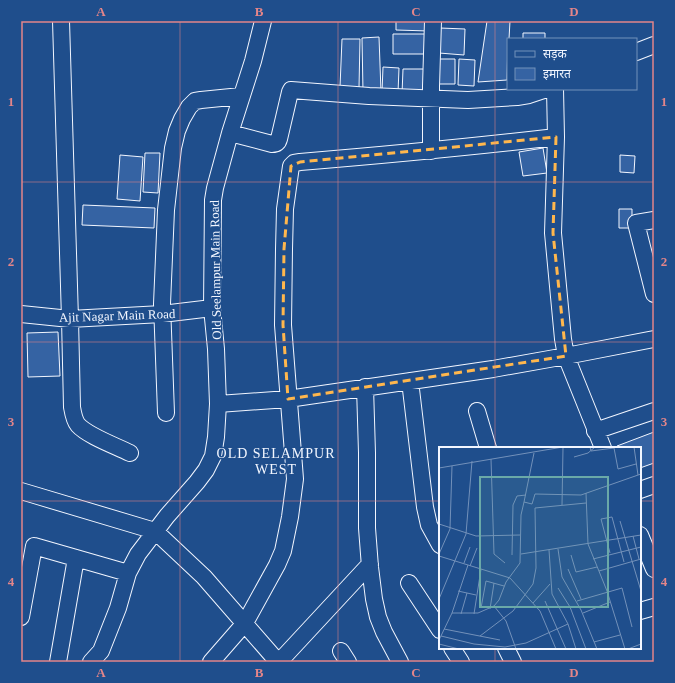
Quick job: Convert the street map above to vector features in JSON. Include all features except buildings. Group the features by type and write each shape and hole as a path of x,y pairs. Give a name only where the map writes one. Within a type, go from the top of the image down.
{"street":[{"path":"61,21 72,407 78,424 86,431 130,453"},
{"name":"Old Seelampur Main Road","path":"91,662 101,650 118,608 128,573 138,554 167,516 197,482 206,470 213,456 218,404 216,350 212,308 213,200 230,133 253,61 263,21"},
{"path":"431,151 433,21"},
{"path":"637,52 654,45"},
{"path":"230,133 276,144 279,139 290,92 292,90 369,96 468,100 517,97 544,90"},
{"path":"555,90 556,137 553,232 563,339 566,356 603,447"},
{"path":"166,413 162,304 166,210 173,148 179,125 194,101 241,96"},
{"path":"210,662 245,623 277,565 287,534 295,479 283,324 285,209 291,166 294,163 300,162 478,147 556,137"},
{"path":"654,220 636,223 654,294"},
{"name":"Ajit Nagar Main Road","path":"21,314 70,319 162,314 212,308"},
{"path":"218,404 288,399 493,369 654,339"},
{"path":"410,381 425,507 429,525 439,543"},
{"path":"365,387 367,528 374,600 378,617 384,632 400,662"},
{"path":"477,411 488,447"},
{"path":"595,431 654,411"},
{"path":"641,490 654,485"},
{"path":"21,491 155,531 204,577 279,662 370,564"},
{"path":"641,537 654,569"},
{"path":"21,618 34,546 128,573"},
{"path":"58,662 76,558"},
{"path":"409,583 439,628"},
{"path":"641,611 654,607"},
{"path":"453,649 461,662"}],"highlighted area":[{"path":"556,137 553,233 566,356 288,399 283,325 284,249 291,166 300,162"}],"district":[{"name":"OLD SELAMPUR WEST","path":"276,462"}]}
